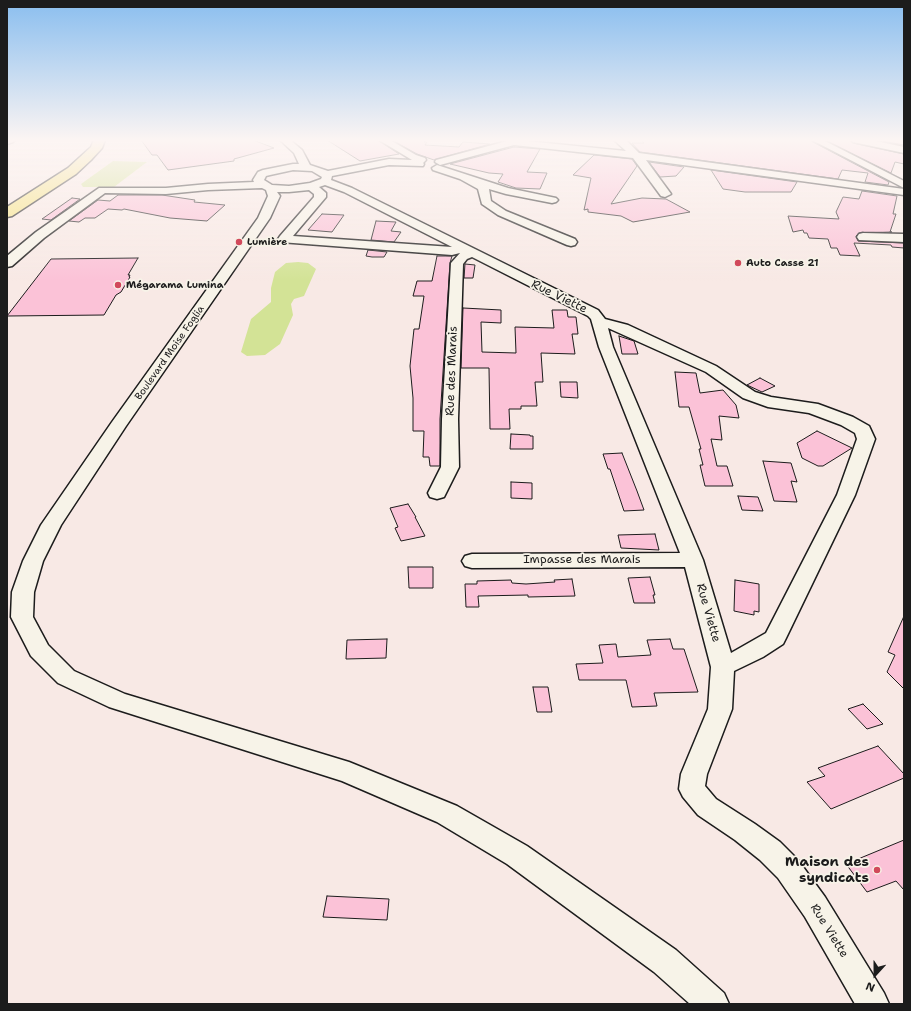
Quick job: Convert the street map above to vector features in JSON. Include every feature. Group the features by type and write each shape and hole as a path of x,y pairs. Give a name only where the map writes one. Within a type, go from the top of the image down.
{"main road":[{"path":"7,202 31,187"},
{"path":"7,213 47,187"}],"street":[{"path":"7,263 40,235 103,190 166,191 206,187"},
{"path":"267,187 274,196 271,206"},
{"path":"288,187 298,189 311,187"},
{"name":"Rue Viette","path":"312,187 320,193 320,197 284,240 466,251"},
{"name":"Rue Viette","path":"314,187 348,190"},
{"name":"Rue Viette","path":"343,187 466,251 593,313 598,318 606,347 641,430 692,560 723,667 720,709 694,774 692,789 707,807 745,832 770,851 788,869 815,907 873,1004"},
{"path":"483,187 486,202 502,212 571,242"},
{"path":"495,187 506,191 552,200"},
{"path":"660,187 665,194"},
{"path":"868,187 904,192"},
{"name":"Boulevard Moise Foglia","path":"298,189 271,206 51,525 32,561 23,592 22,617 39,650 66,677 117,702 349,773 447,814 517,855 646,947 665,961 712,1004"},
{"path":"863,237 904,238"},
{"name":"Rue des Marais","path":"436,493 450,467 450,419 457,263 466,251"},
{"path":"600,322 623,328 711,369 749,395 768,402 812,408 847,421 863,430 865,435 866,439 846,495 775,638 755,651 723,667"},
{"name":"Impasse des Marais","path":"472,561 692,560"}],"green space":[{"path":"286,263 308,263 316,269 304,296 294,299 291,304 293,315 280,344 265,355 247,356 241,352 251,319 271,302 271,288 275,272"}],"building":[{"path":"514,187 541,187 540,189"},
{"path":"589,187 623,187 611,204 642,198 666,199 690,212 633,222 621,216 588,212 588,209 584,210"},
{"path":"722,187 794,187 791,192 745,192 723,189"},
{"path":"862,191 897,196 893,214 896,214 890,232 892,232 859,233 856,236 858,241 904,243 904,248 892,247 891,245 854,243 860,256 840,255 837,248 831,248 828,239 809,238 807,233 804,233 803,230 793,232 788,216 839,219 836,212 843,197 859,199"},
{"path":"118,195 162,195 195,200 194,202 225,205 207,221 170,218 124,209 108,209 95,218 85,218 79,222 69,221 98,200 110,201"},
{"path":"72,198 80,199 51,220 42,219"},
{"path":"322,214 344,215 332,232 308,230"},
{"path":"376,221 396,222 391,231 401,232 394,242 371,240"},
{"path":"368,250 387,252 384,257 372,257 366,256"},
{"path":"437,256 452,256 450,263 440,419 440,466 430,466 429,457 423,457 424,431 413,431 413,398 410,366 414,329 419,329 424,296 413,296 417,281 432,281"},
{"path":"138,258 128,275 130,275 130,277 121,292 116,295 104,315 7,316 51,259"},
{"path":"465,264 475,265 473,278 464,278"},
{"path":"463,308 501,310 501,323 481,322 482,352 516,353 515,327 554,328 552,310 567,310 568,317 576,317 578,334 572,334 575,354 541,353 543,382 535,382 537,406 521,406 521,409 509,409 510,429 490,429 489,368 461,368"},
{"path":"619,336 634,341 638,354 622,354"},
{"path":"675,372 696,373 700,393 723,390 736,405 739,418 719,416 722,440 711,439 717,466 727,466 733,486 705,486 700,465 703,465 699,449 701,449 689,407 679,407"},
{"path":"760,378 775,386 762,392 747,385"},
{"path":"560,382 577,382 578,398 561,397"},
{"path":"817,431 852,448 823,466 818,466 802,458 797,443"},
{"path":"511,434 533,436 533,449 510,449"},
{"path":"622,453 644,510 624,511 610,469 608,469 603,454"},
{"path":"763,461 791,463 797,482 791,481 797,502 774,501"},
{"path":"511,482 532,483 532,499 511,498"},
{"path":"738,496 758,497 763,511 742,510"},
{"path":"408,504 425,536 401,541 395,528 398,527 390,508"},
{"path":"655,534 659,550 621,548 618,535"},
{"path":"408,567 433,567 433,588 409,588"},
{"path":"650,577 655,595 653,595 655,603 634,603 628,578"},
{"path":"572,579 575,596 478,596 479,607 466,607 465,584 477,584 477,581 511,580 512,583 526,584"},
{"path":"735,580 759,584 759,612 754,611 754,615 734,611"},
{"path":"904,616 904,689 887,672 895,655 888,652"},
{"path":"387,639 386,658 346,659 347,640"},
{"path":"670,639 673,649 684,649 698,692 654,693 657,706 632,707 626,680 579,680 576,664 603,663 599,645 616,644 618,657 651,655 647,640"},
{"path":"533,687 548,687 552,712 537,712"},
{"path":"863,704 883,724 867,729 848,709"},
{"path":"878,746 904,774 904,778 831,809 807,782 825,776 818,768"},
{"name":"Maison des syndicats","path":"904,840 904,890 896,881 867,892 846,864"},
{"path":"327,896 389,899 387,920 323,917"}],"place":[{"name":"Lumière","path":"239,242"},
{"name":"Auto Casse 21","path":"738,263"},
{"name":"Mégarama Lumina","path":"118,285"},
{"name":"Maison des syndicats","path":"877,870"}]}
